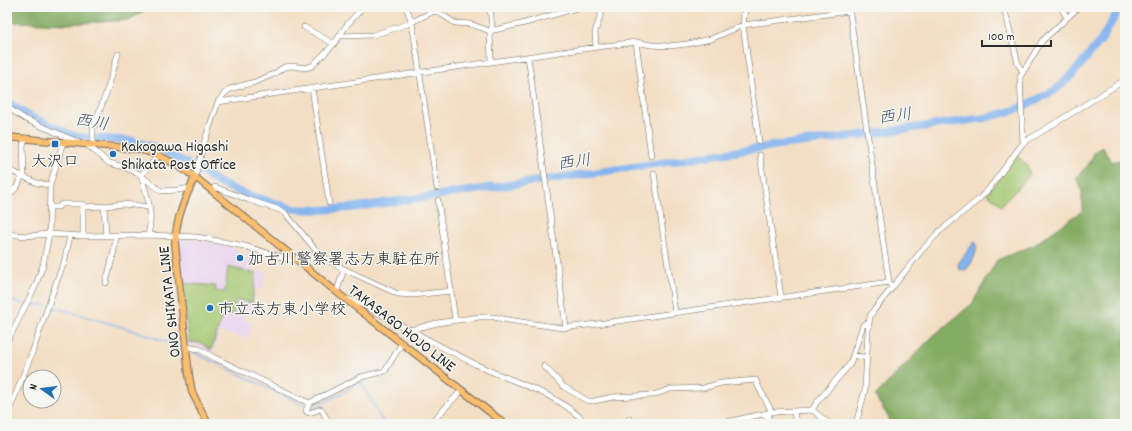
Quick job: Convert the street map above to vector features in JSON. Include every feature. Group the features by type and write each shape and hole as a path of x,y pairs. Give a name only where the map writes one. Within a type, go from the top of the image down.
{"main road":[{"name":"TAKASAGO HOJO LINE","path":"7,137 86,144 93,143 138,149 159,155 196,172 212,190 344,298 505,424"},
{"name":"ONO SHIKATA LINE","path":"196,172 180,212 175,236 186,350 192,392 208,424"}],"street":[{"path":"196,172 218,102 224,94 230,89 255,82 274,74 284,67 292,66 304,68 312,66 334,44 346,26 363,7"},
{"path":"406,7 412,22 437,188"},
{"path":"490,7 492,27 490,31 492,62"},
{"path":"340,36 373,35 412,22 430,12 438,12 455,23 470,24 490,31 525,23 562,9 580,7"},
{"path":"596,46 595,32 602,7"},
{"path":"745,7 743,26 759,142"},
{"path":"1004,7 1018,64 1023,72"},
{"path":"1061,7 1067,18"},
{"path":"1023,142 1020,78 1042,41 1079,7"},
{"path":"218,102 584,50 596,46 636,42 669,46 687,44 711,39 743,26 850,9 889,282 892,288"},
{"path":"304,27 334,44"},
{"path":"321,37 325,30"},
{"path":"636,42 652,156"},
{"path":"93,143 93,128 107,91 118,54"},
{"path":"528,57 566,327"},
{"path":"856,424 865,390 869,322 874,310 922,250 940,231 988,190 1023,142 1125,80"},
{"path":"312,88 329,203"},
{"path":"7,107 25,119 79,143"},
{"path":"7,199 17,187 23,175 23,145 26,138"},
{"path":"7,342 43,265 49,234 50,185 64,142"},
{"path":"86,144 109,163 124,167 141,175 161,191 190,188"},
{"path":"141,175 159,155"},
{"path":"760,155 781,297"},
{"path":"7,170 23,175 37,182 50,185"},
{"path":"654,173 675,312"},
{"path":"141,175 149,203 150,226 148,235"},
{"path":"212,190 215,187 280,210 285,213 314,249 329,261 398,294 413,295 451,291"},
{"path":"438,200 455,320"},
{"path":"49,207 58,207 62,204 83,204 83,236"},
{"path":"83,207 124,204 149,207"},
{"path":"104,206 106,236"},
{"path":"7,234 26,236 49,234 70,236 148,235 197,237 268,252 292,260 297,258"},
{"path":"7,416 32,353 64,263 70,236"},
{"path":"106,284 116,236"},
{"path":"337,291 344,269"},
{"path":"410,330 455,320 479,317 494,317 514,321 566,327 597,324 889,282"},
{"path":"344,298 363,305 479,365 540,390 572,410 587,424"},
{"path":"812,410 817,402 850,364 862,325 869,322"},
{"path":"330,424 320,409 309,413 306,410 309,403 361,377 385,371 402,344"},
{"path":"186,350 199,349 309,403"},
{"path":"854,355 867,358"},
{"path":"544,366 564,387 588,401 594,401 607,397 653,395 671,390 704,388 721,383 756,380 771,412"},
{"path":"430,424 462,390"},
{"path":"718,424 771,412 812,410 830,424"},
{"path":"765,424 771,412"},
{"path":"794,412 796,424"}],"shaded area":[{"name":"市立志方東小学校","path":"177,238 194,239 238,248 235,261 245,264 249,251 254,252 250,269 267,273 263,289 256,289 251,311 245,310 244,320 252,322 248,339 220,332 212,354 200,346 187,345"}],"green space":[{"path":"7,7 150,7 129,20 68,24 15,22 7,20"},
{"path":"1103,147 1111,162 1120,160 1125,174 1125,424 888,424 889,418 875,396 933,336 972,304 997,260 1034,245 1082,211 1082,192 1076,177 1088,165 1095,152"},
{"path":"1017,156 1027,165 1030,175 1001,206 987,194"},
{"name":"市立志方東小学校","path":"228,267 256,274 252,303 236,300 233,315 222,314 211,350 201,343 189,342 182,283 216,286 215,291 225,292"}],"water":[{"path":"975,241 976,253 972,262 964,271 959,269 958,264"}],"waterway":[{"name":"西川","path":"7,102 29,116 76,137 133,141 161,149 206,174 217,182 244,194 294,209 320,210 350,208 779,145 986,118 1018,109 1054,91 1072,75 1102,39 1120,7"},
{"path":"7,299 24,304"},
{"path":"28,305 46,305"},
{"path":"50,306 139,332 183,348"},
{"path":"189,350 312,409 361,382 384,424"}],"place":[{"name":"大沢口","path":"55,144"},
{"name":"Kakogawa Higashi Shikata Post Office","path":"113,154"},
{"name":"加古川警察署志方東駐在所","path":"240,258"},
{"name":"市立志方東小学校","path":"210,308"}]}
